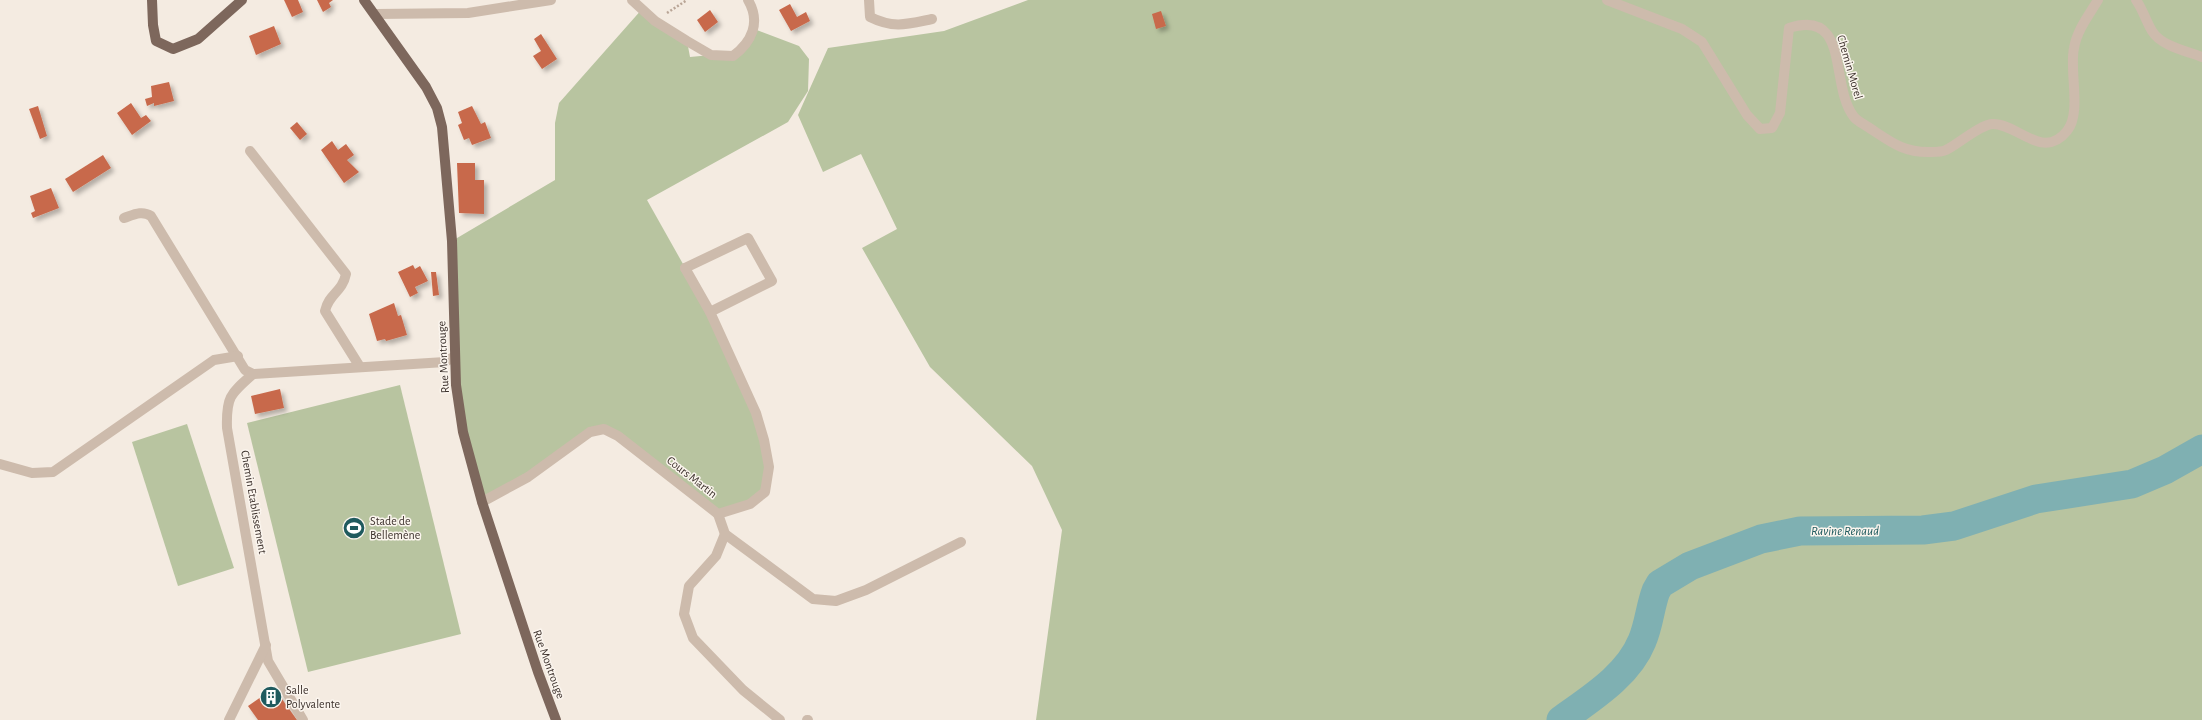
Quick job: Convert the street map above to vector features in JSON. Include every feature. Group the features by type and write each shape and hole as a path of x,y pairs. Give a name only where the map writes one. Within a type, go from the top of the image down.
{"main road":[{"path":"152,0 152,25 156,41 173,49 198,39 242,0"},
{"name":"Rue Montrouge","path":"364,0 376,14 426,87 436,108 442,127 452,241 456,385 464,432 482,502 538,672 556,720"}],"street":[{"path":"376,14 468,13 551,0"},
{"path":"632,0 643,8 655,21 711,55 733,56 746,46 754,29 753,8 748,0"},
{"path":"869,0 870,17 880,22 896,26 932,19"},
{"name":"Chemin Morel","path":"1607,0 1682,29 1702,42 1747,115 1760,130 1772,128 1780,113 1789,28 1803,24 1812,24 1826,32 1834,48 1845,103 1854,118 1896,146 1912,152 1944,152 1992,124 2008,127 2025,138 2041,142 2054,141 2067,131 2074,119 2073,49 2078,33 2098,0"},
{"path":"2136,0 2142,8 2152,32 2163,42 2202,57"},
{"path":"250,151 346,274 344,283 328,301 325,311 360,367"},
{"path":"124,218 137,213 147,213 151,216 238,356 245,370 253,374 445,362 456,356"},
{"name":"Cours Martin","path":"482,502 528,478 590,432 604,429 618,436 718,514 750,504 766,492 768,467 764,440 756,413 710,312 685,268 748,238 772,281 710,312"},
{"path":"0,464 32,472 53,472 214,360 238,356"},
{"name":"Chemin Etablissement","path":"253,374 232,393 227,409 227,428 268,661 303,720"},
{"path":"718,514 725,534 813,599 836,601 866,590 961,542"},
{"path":"725,534 716,556 689,586 684,614 693,638 743,690 780,720"},
{"path":"229,720 266,645"}],"path":[{"path":"655,21 687,0"}],"green space":[{"path":"1028,0 2202,0 2202,720 1036,720 1062,530 1032,466 930,367 862,248 897,229 861,154 823,172 798,115 828,48 944,31"},
{"path":"643,8 687,41 690,57 711,55 733,56 754,29 799,46 809,59 808,91 788,122 647,200 710,312 764,440 765,492 718,514 604,429 482,502 463,432 452,241 555,180 555,123 559,103"},
{"name":"Stade de Bellemène","path":"400,385 461,634 308,672 247,423"},
{"path":"187,424 234,568 178,586 132,442"}],"building":[{"path":"284,0 298,0 303,12 292,17"},
{"path":"317,0 333,0 329,3 331,7 323,12"},
{"path":"790,4 797,17 806,12 810,21 791,31 779,10"},
{"path":"710,10 718,22 705,32 697,20"},
{"path":"1161,11 1166,26 1156,29 1152,14"},
{"path":"274,26 281,44 256,55 249,36"},
{"path":"541,34 557,59 542,69 533,56 541,51 534,39"},
{"path":"169,82 174,101 154,106 154,103 147,106 145,99 152,97 151,86"},
{"path":"131,103 141,118 146,115 151,121 132,135 117,113"},
{"path":"38,106 47,136 40,139 29,109"},
{"path":"472,106 481,124 485,122 491,138 472,145 469,138 464,140 458,125 462,123 458,112"},
{"path":"297,122 307,134 300,140 290,128"},
{"path":"332,141 338,150 346,144 354,155 347,160 359,172 344,183 321,150"},
{"path":"103,155 111,168 73,192 65,179"},
{"path":"457,163 475,163 475,180 484,180 484,214 459,213"},
{"path":"51,188 59,208 33,218 31,213 35,211 30,196"},
{"path":"413,265 415,269 420,266 428,281 415,287 418,293 410,297 398,272"},
{"path":"431,272 436,272 439,295 433,296"},
{"path":"394,303 398,316 401,315 407,335 386,341 385,339 377,341 369,314"},
{"path":"280,389 284,408 255,414 251,396"},
{"name":"Salle Polyvalente","path":"274,688 297,720 258,720 248,706"}],"waterway":[{"name":"Ravine Renaud","path":"1561,720 1607,686 1628,665 1636,654 1642,641 1654,597 1660,584 1690,566 1761,539 1800,531 1923,530 1954,526 2036,499 2132,484 2165,470 2202,449"}],"place":[{"name":"Stade de Bellemène","path":"354,528"},
{"name":"Salle Polyvalente","path":"271,697"}]}
